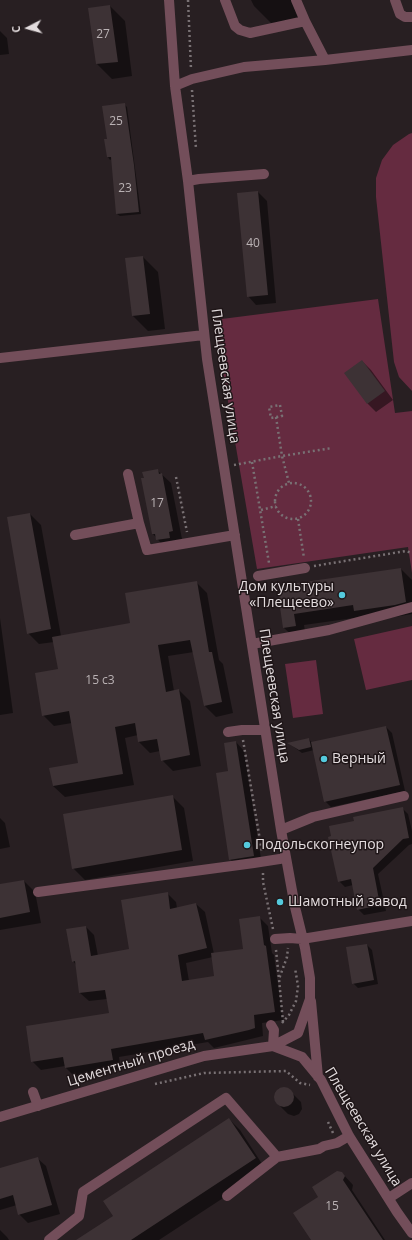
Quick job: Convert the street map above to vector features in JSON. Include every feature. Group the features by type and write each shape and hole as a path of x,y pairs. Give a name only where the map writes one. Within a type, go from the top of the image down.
{"street":[{"name":"Плещеевская улица","path":"169,0 175,86 188,181 204,335 294,907 310,978 310,999 298,1033 273,1046"},
{"path":"225,0 236,26 240,30 248,33 305,21"},
{"path":"296,0 305,21 326,60"},
{"path":"394,0 400,14 406,17 412,17"},
{"path":"175,86 192,79 244,67 326,60 412,50"},
{"path":"188,181 198,178 264,174"},
{"path":"0,358 204,335"},
{"path":"128,474 139,523 147,550 235,535"},
{"path":"75,535 139,523"},
{"path":"258,576 305,568"},
{"path":"252,644 329,630 412,607"},
{"path":"228,732 242,730 265,730"},
{"path":"282,830 313,817 404,796"},
{"path":"38,892 286,858"},
{"path":"275,939 302,939 412,921"},
{"path":"310,999 318,1077"},
{"path":"272,1027 273,1046"},
{"name":"Плещеевская улица","path":"273,1046 302,1057 318,1077 349,1136 412,1233"},
{"name":"Цементный проезд","path":"0,1118 204,1056 273,1046"},
{"path":"33,1092 38,1106"},
{"path":"49,1240 79,1216 83,1192 226,1098 277,1157"},
{"path":"227,1196 277,1157 319,1149 324,1146 337,1143 349,1136"},
{"path":"389,1198 412,1183"}],"path":[{"path":"188,0 197,156"},
{"path":"280,405 282,416 276,417 271,418 269,407 280,405"},
{"path":"276,417 282,456 289,483"},
{"path":"240,464 332,448"},
{"path":"252,462 271,573"},
{"path":"233,465 233,470"},
{"path":"176,477 190,543"},
{"path":"289,483 303,485 311,495 312,502 310,508 307,513 298,519 292,519 282,515 276,506 276,494 280,488 289,483"},
{"path":"261,510 276,506"},
{"path":"298,519 305,568 406,551 412,553"},
{"path":"278,728 282,748"},
{"path":"242,730 264,862 263,882 275,939 283,1023"},
{"path":"279,979 287,957 290,938"},
{"path":"272,1027 283,1023 296,1001 298,986 295,966"},
{"path":"150,1086 204,1073 286,1071 300,1083 311,1085 314,1091"},
{"path":"326,1117 337,1143"}],"shaded area":[{"path":"412,133 412,391 399,377 394,362 376,197 376,178 382,160 393,145"},
{"path":"378,299 395,413 412,411 412,573 408,547 257,569 214,320"},
{"path":"412,626 412,680 366,690 354,639"},
{"path":"316,660 323,714 293,718 285,664"}],"building":[{"path":"110,5 118,62 96,64 88,8"},
{"path":"125,103 139,212 116,214 111,157 107,157 104,139 107,139 102,106"},
{"path":"258,191 268,295 247,297 237,193"},
{"path":"143,256 150,314 132,316 125,258"},
{"path":"362,360 385,391 367,404 344,373"},
{"path":"158,469 159,474 162,473 173,531 169,532 170,538 156,540 155,534 152,534 141,478 144,478 142,472"},
{"path":"30,513 51,629 27,634 7,517"},
{"name":"Дом культуры «Плещеево»","path":"401,568 406,602 354,611 353,605 294,614 296,626 283,628 277,586"},
{"path":"197,581 209,652 212,652 222,702 204,706 190,640 158,645 166,692 179,689 190,755 161,761 157,739 138,742 135,723 115,727 123,774 53,786 49,768 78,763 69,711 42,716 35,673 58,669 52,637 130,623 125,593"},
{"path":"386,726 400,785 324,802 311,742"},
{"path":"309,738 311,747 299,750 287,743"},
{"path":"236,741 254,856 229,860 216,773 228,771 224,743"},
{"path":"173,795 182,850 72,869 63,814"},
{"path":"403,807 409,838 403,839 373,868 380,905 357,910 351,879 338,882 328,837 331,836 329,826 354,821 353,817"},
{"path":"24,880 30,912 0,918 0,884"},
{"path":"168,892 170,909 196,903 207,948 178,955 182,981 214,976 211,953 243,949 239,919 260,916 264,945 266,946 275,1012 254,1015 255,1028 205,1040 203,1033 111,1049 113,1060 65,1068 63,1057 31,1062 26,1026 109,1013 105,990 79,993 75,961 72,962 66,929 86,926 91,956 129,949 121,900"},
{"path":"367,944 374,980 352,984 346,947"},
{"path":"284,1087 291,1090 294,1097 291,1104 284,1107 277,1104 274,1097 277,1090"},
{"path":"229,1118 256,1158 131,1240 76,1240 113,1216 103,1201"},
{"path":"38,1157 52,1205 18,1215 13,1195 0,1199 0,1168"},
{"path":"337,1171 342,1172 345,1176 343,1180 383,1240 311,1240 293,1213 318,1197 312,1187"}],"place":[{"name":"Дом культуры «Плещеево»","path":"342,595"},
{"name":"Верный","path":"324,759"},
{"name":"Подольскогнеупор","path":"247,845"},
{"name":"Шамотный завод","path":"280,902"}]}
